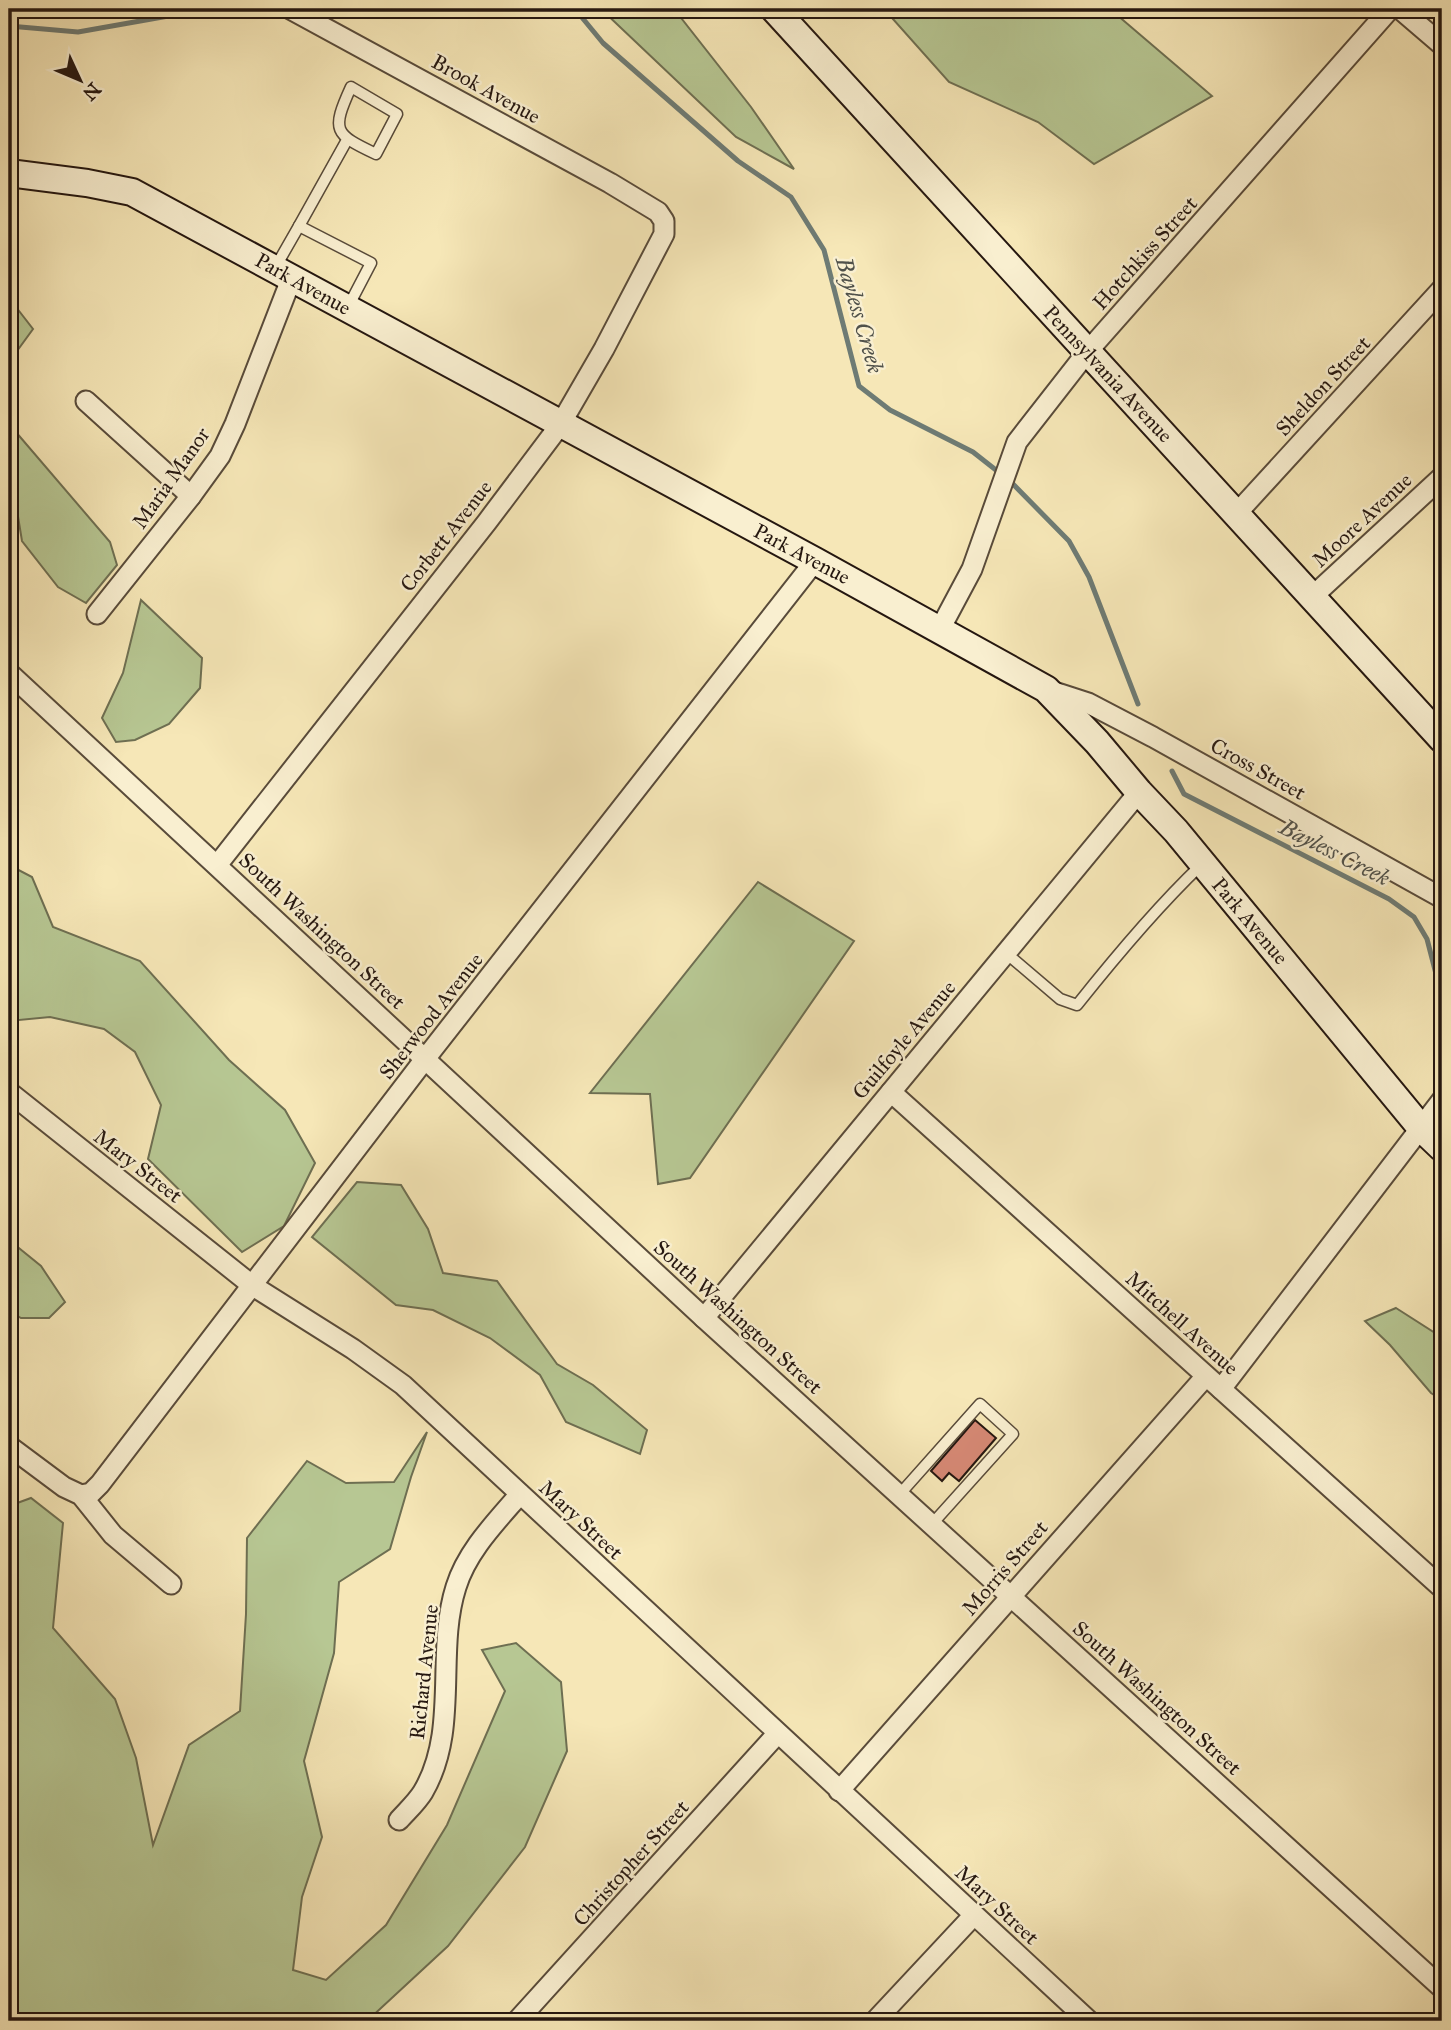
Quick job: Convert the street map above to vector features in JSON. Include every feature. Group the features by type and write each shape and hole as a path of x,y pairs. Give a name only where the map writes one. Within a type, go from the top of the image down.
{"street":[{"name":"Brook Avenue","path":"290,9 610,183 658,212"},
{"name":"Pennsylvania Avenue","path":"774,9 1441,734"},
{"name":"Hotchkiss Street","path":"940,629 972,569 1017,442 1088,351 1390,9"},
{"path":"1400,9 1442,45"},
{"name":"Park Avenue","path":"9,173 132,192 816,561 1046,689 1097,742 1202,863 1421,1128 1442,1148"},
{"name":"Corbett Avenue","path":"218,864 561,425 664,234 664,221 658,212"},
{"name":"Maria Manor","path":"97,614 220,456 230,435 283,273"},
{"name":"Sheldon Street","path":"1237,513 1442,289"},
{"path":"86,401 191,496"},
{"name":"Moore Avenue","path":"1312,596 1442,477"},
{"name":"Sherwood Avenue","path":"81,1494 91,1493 100,1484 425,1059 816,561"},
{"name":"South Washington Street","path":"9,673 218,864 704,1318 1442,1988"},
{"name":"Cross Street","path":"1046,689 1088,703 1153,737 1442,898"},
{"name":"Guilfoyle Avenue","path":"704,1318 1139,792"},
{"name":"Mary Street","path":"9,1092 254,1286 353,1349 403,1385 1089,2021"},
{"name":"Mitchell Avenue","path":"891,1092 1442,1588"},
{"name":"Morris Street","path":"839,1791 1011,1596 1213,1382 1442,1100"},
{"path":"9,1446 64,1487 81,1494 113,1535 171,1584"},
{"name":"Richard Avenue","path":"399,1820 422,1794 435,1769 440,1749 446,1708 447,1648 455,1590 461,1574 486,1534 520,1494"},
{"name":"Christopher Street","path":"517,2021 777,1734"},
{"path":"875,2021 974,1915"}],"lane":[{"path":"351,87 397,114 376,154 347,140 340,131 338,116 351,87"},
{"path":"283,273 299,226 347,140"},
{"path":"299,226 371,263 347,308"},
{"path":"1006,953 1060,999 1077,1005 1147,920 1202,863"},
{"path":"899,1495 980,1404 1013,1434 932,1524"}],"green space":[{"path":"601,9 674,9 751,107 794,169 736,137"},
{"path":"884,9 1110,9 1212,96 1094,164 1038,122 949,82"},
{"path":"9,298 33,329 9,362"},
{"path":"9,424 110,542 117,565 86,603 58,587 22,541 14,492 9,480"},
{"path":"141,600 202,658 200,688 169,724 135,740 116,742 102,718 123,673"},
{"path":"9,865 32,877 53,927 140,961 229,1060 285,1110 315,1163 284,1226 242,1252 148,1159 161,1105 135,1052 104,1029 50,1017 9,1021"},
{"path":"758,882 854,941 690,1178 658,1184 650,1094 590,1093"},
{"path":"357,1182 401,1185 428,1229 443,1273 497,1281 557,1364 593,1385 647,1430 640,1454 566,1422 540,1375 490,1338 433,1310 396,1305 312,1237"},
{"path":"9,1240 41,1266 65,1302 49,1318 21,1318 9,1311"},
{"path":"1396,1308 1435,1333 1442,1344 1442,1400 1431,1393 1390,1345 1365,1321"},
{"path":"427,1432 390,1549 339,1582 334,1653 304,1761 322,1837 302,1897 293,1970 326,1980 386,1925 447,1825 505,1691 482,1650 516,1643 561,1682 567,1751 525,1847 448,1946 367,2021 9,2021 9,1506 31,1498 63,1523 53,1628 115,1699 136,1758 153,1845 189,1745 240,1711 247,1538 307,1461 346,1483 394,1482"}],"building":[{"path":"975,1420 996,1438 959,1481 949,1473 942,1481 931,1471"}],"waterway":[{"path":"9,26 78,32 208,9"},
{"name":"Bayless Creek","path":"575,9 603,43 738,161 791,197 824,250 859,386 890,410 973,452 1001,474"},
{"name":"Bayless Creek","path":"1009,480 1069,541 1089,577 1138,704"},
{"name":"Bayless Creek","path":"1172,771 1184,794 1389,899 1414,917 1427,939 1442,997"}]}
